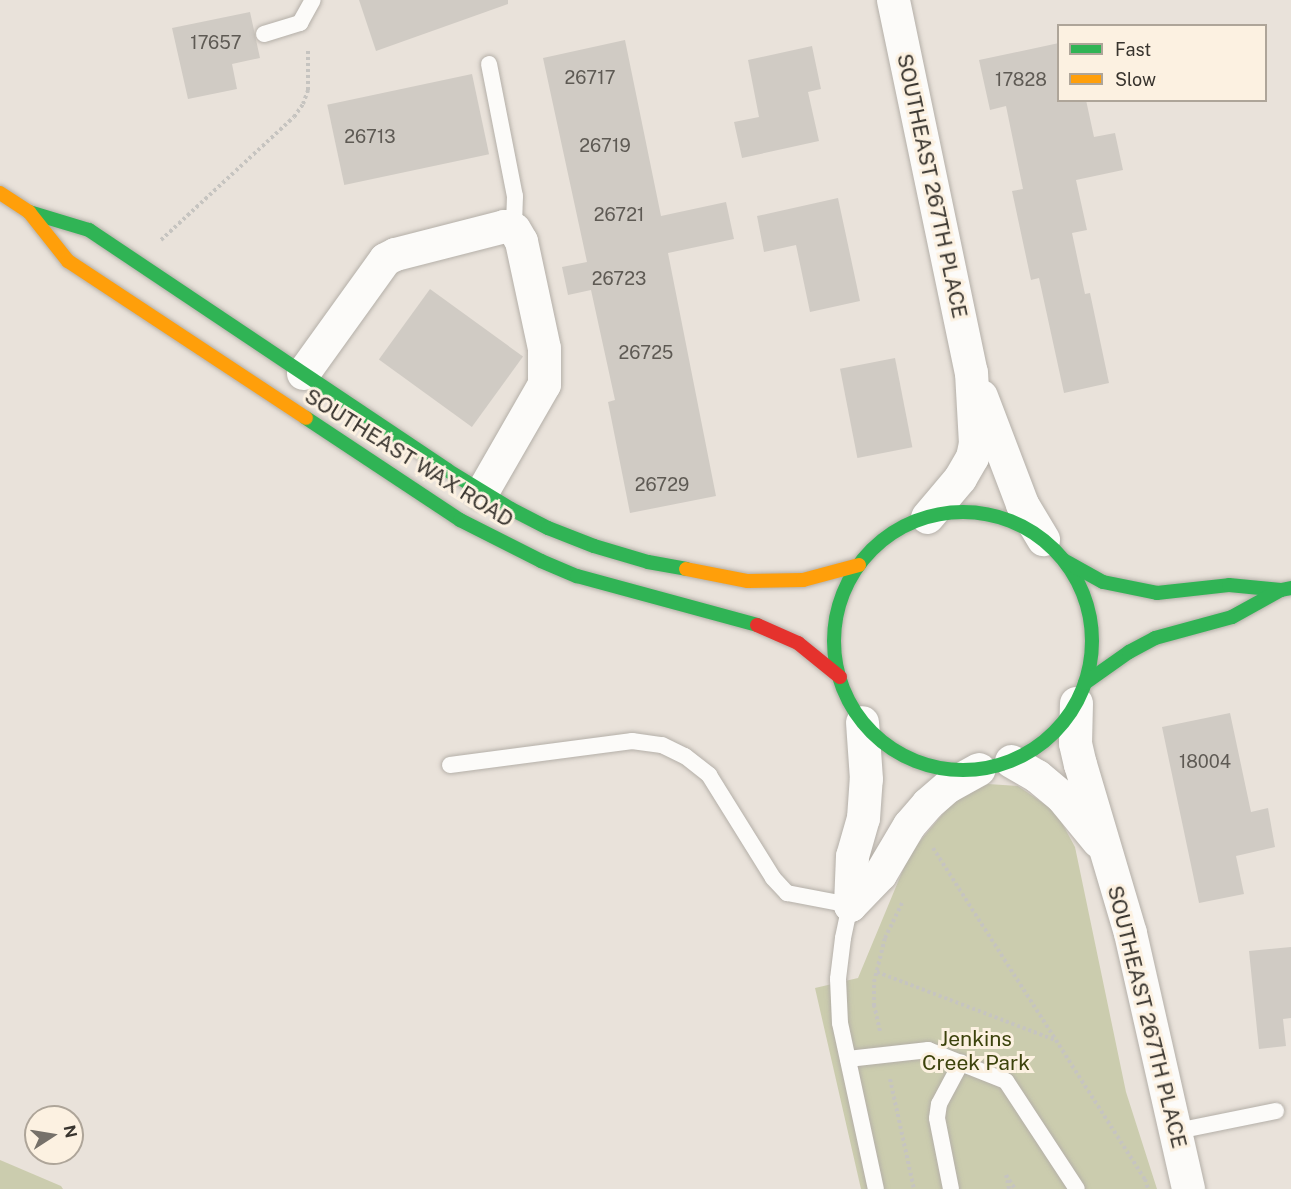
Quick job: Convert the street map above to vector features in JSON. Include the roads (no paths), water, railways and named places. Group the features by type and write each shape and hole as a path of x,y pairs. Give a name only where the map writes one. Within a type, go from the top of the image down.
{"street":[{"name":"SOUTHEAST 267TH PLACE","path":"893,0 971,372 975,443 972,457 960,478 927,516"},
{"name":"SOUTHEAST WAX ROAD","path":"0,193 29,213 68,261 460,520 520,551 577,576 740,618 774,631 798,644 840,677"},
{"name":"SOUTHEAST WAX ROAD","path":"29,213 89,230 482,492 548,528 594,546 648,562 715,577 758,582 803,580 859,565"},
{"path":"303,373 385,259 395,254 504,226 514,229 522,241 544,348 544,384 482,492"},
{"name":"SOUTHEAST 267TH PLACE","path":"971,372 1022,504 1054,550"},
{"path":"1054,550 1078,583 1092,632 1091,658 1081,693 1059,728 1037,747 1011,761 979,769 947,769 915,761 886,745 862,722 849,700 840,677 835,648 836,619 844,591 859,565 888,535 927,516 951,512 983,513 1022,526 1103,582 1131,590 1178,592 1229,585 1286,589"},
{"path":"1081,693 1129,652 1155,638 1232,617 1286,589"},
{"name":"SOUTHEAST 267TH PLACE","path":"1081,693 1075,743 1103,847 1130,933 1177,1131 1188,1189"},
{"path":"850,905 852,856 863,818 866,778 862,722"},
{"name":"SOUTHEAST 267TH PLACE","path":"1011,761 1037,776 1062,797 1103,847"},
{"path":"850,905 880,874 909,825 927,804 948,786 979,769"}],"lane":[{"path":"264,34 300,23 311,6"},
{"path":"489,64 515,196 514,229"},
{"path":"450,765 632,741 662,745 686,756 709,775 773,878 787,893 850,905 838,979 840,1023 876,1189"},
{"path":"848,1059 928,1050 1006,1081 1077,1189"},
{"path":"951,1189 937,1118 939,1104 961,1063"},
{"path":"1177,1131 1276,1111"}],"park label":[{"name":"Jenkins Creek Park","path":"976,1051"}]}
